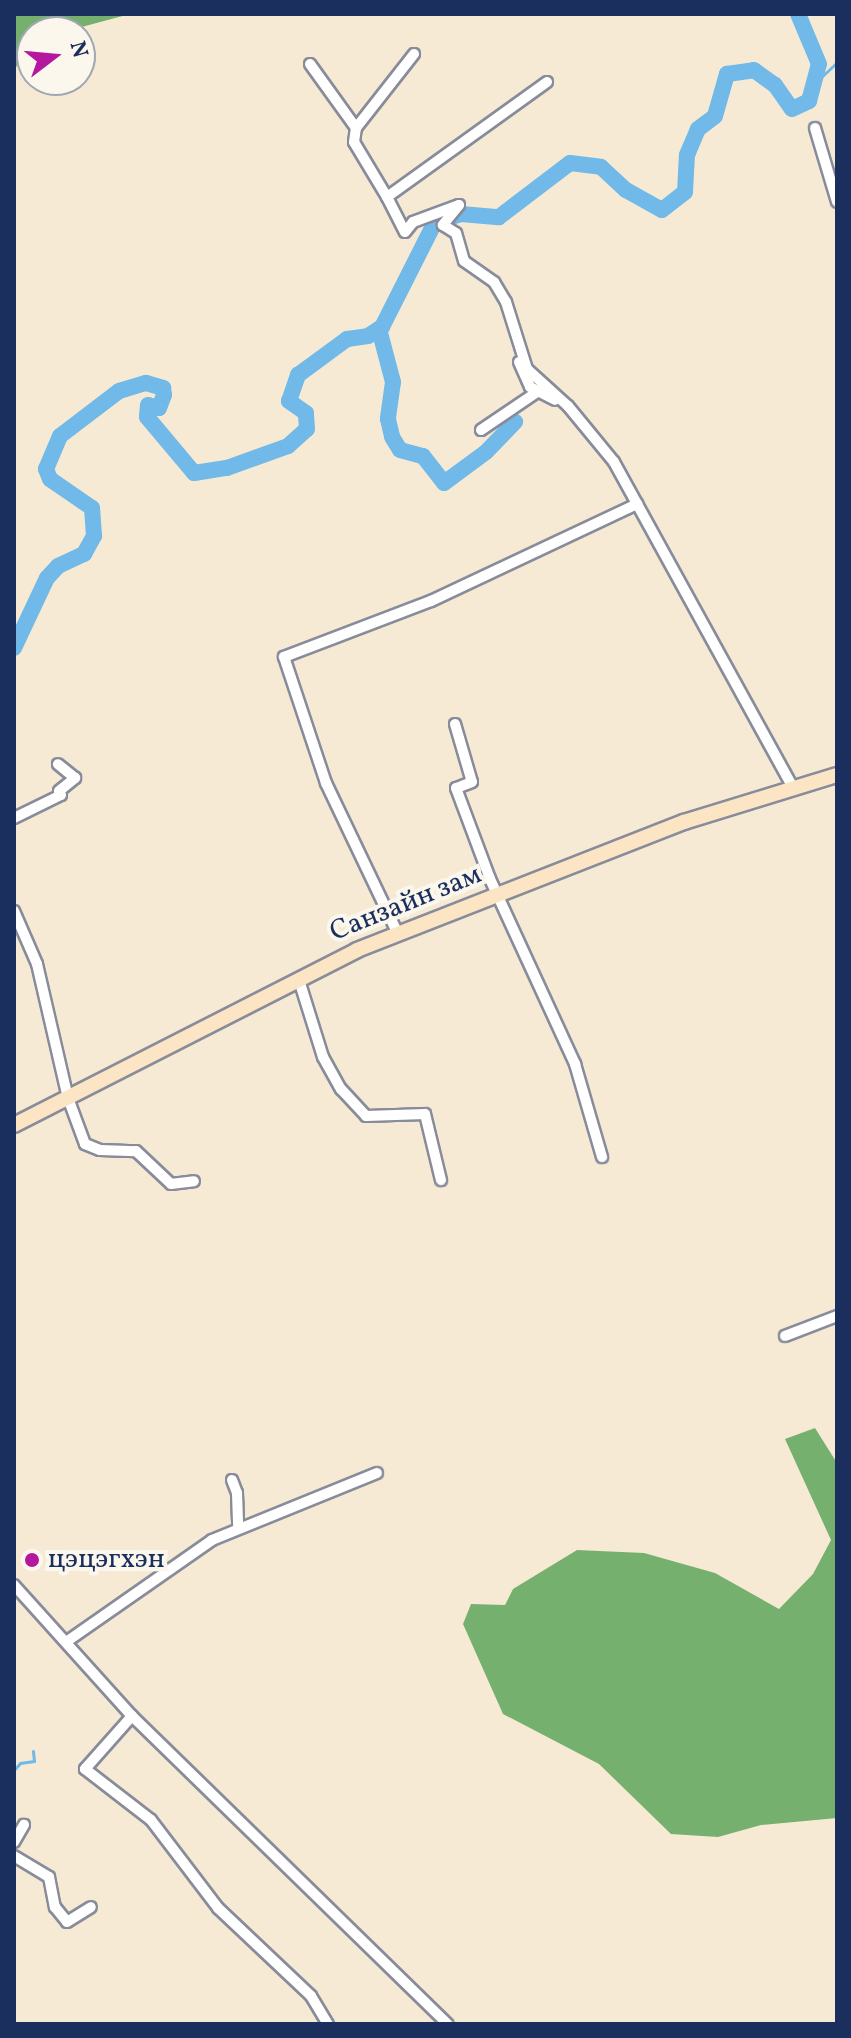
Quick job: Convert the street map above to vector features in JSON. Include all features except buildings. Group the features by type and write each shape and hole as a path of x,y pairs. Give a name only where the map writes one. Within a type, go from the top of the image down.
{"main road":[{"name":"Санзайн зам","path":"14,1125 299,980 398,934 684,822 837,775"}],"street":[{"path":"414,54 356,128 354,142 405,232 413,222 459,205 443,225 456,233 464,261 494,282 506,302 523,376 537,392 568,406"},
{"path":"310,64 356,128"},
{"path":"387,197 547,82"},
{"path":"815,128 837,202"},
{"path":"518,348 527,369 568,406 614,462 794,789"},
{"path":"481,430 537,392"},
{"path":"398,934 326,783 284,657 431,601 637,504"},
{"path":"455,724 472,782 456,788 575,1064 602,1157"},
{"path":"14,818 61,795 59,791 75,778 58,764"},
{"path":"14,911 37,964 68,1098 85,1144 136,1151 171,1184 194,1181"},
{"path":"299,980 323,1057 341,1089 366,1116 425,1114 441,1180"},
{"path":"785,1336 837,1316"},
{"path":"66,1642 148,1581 238,1528 377,1473"},
{"path":"232,1480 238,1528"},
{"path":"14,1585 132,1716 448,2024"},
{"path":"132,1716 85,1769 151,1820 218,1908 311,1996 328,2024"},
{"path":"14,1842 24,1825"},
{"path":"14,1856 49,1877 55,1907 67,1922 91,1907"}],"green space":[{"path":"14,14 130,14 96,23 96,16 16,16 14,70"},
{"path":"815,1428 837,1463 837,1818 761,1825 718,1837 671,1834 599,1764 503,1714 463,1624 471,1604 505,1605 513,1589 577,1550 644,1553 715,1573 779,1609 813,1574 831,1540 785,1439"}],"waterway":[{"path":"14,648 47,578 58,566 84,554 94,536 92,508 50,479 46,469 60,436 119,391 146,383 163,388 164,395 159,408 148,405 147,417 194,473 227,468 288,446 307,429 306,413 289,401 298,375 347,339 368,336 382,327 435,222 461,214 499,217 570,163 601,167 626,190 662,210 685,192 687,155 698,129 715,116 727,74 754,70 775,85 792,109 809,101 819,64 798,14"},
{"path":"818,80 837,62"},
{"path":"379,329 393,382 388,419 392,437 400,450 423,456 444,483 486,452 515,422"},
{"path":"14,1770 20,1763 34,1761 33,1751"}],"place":[{"name":"цэцэгхэн","path":"32,1560"}]}
